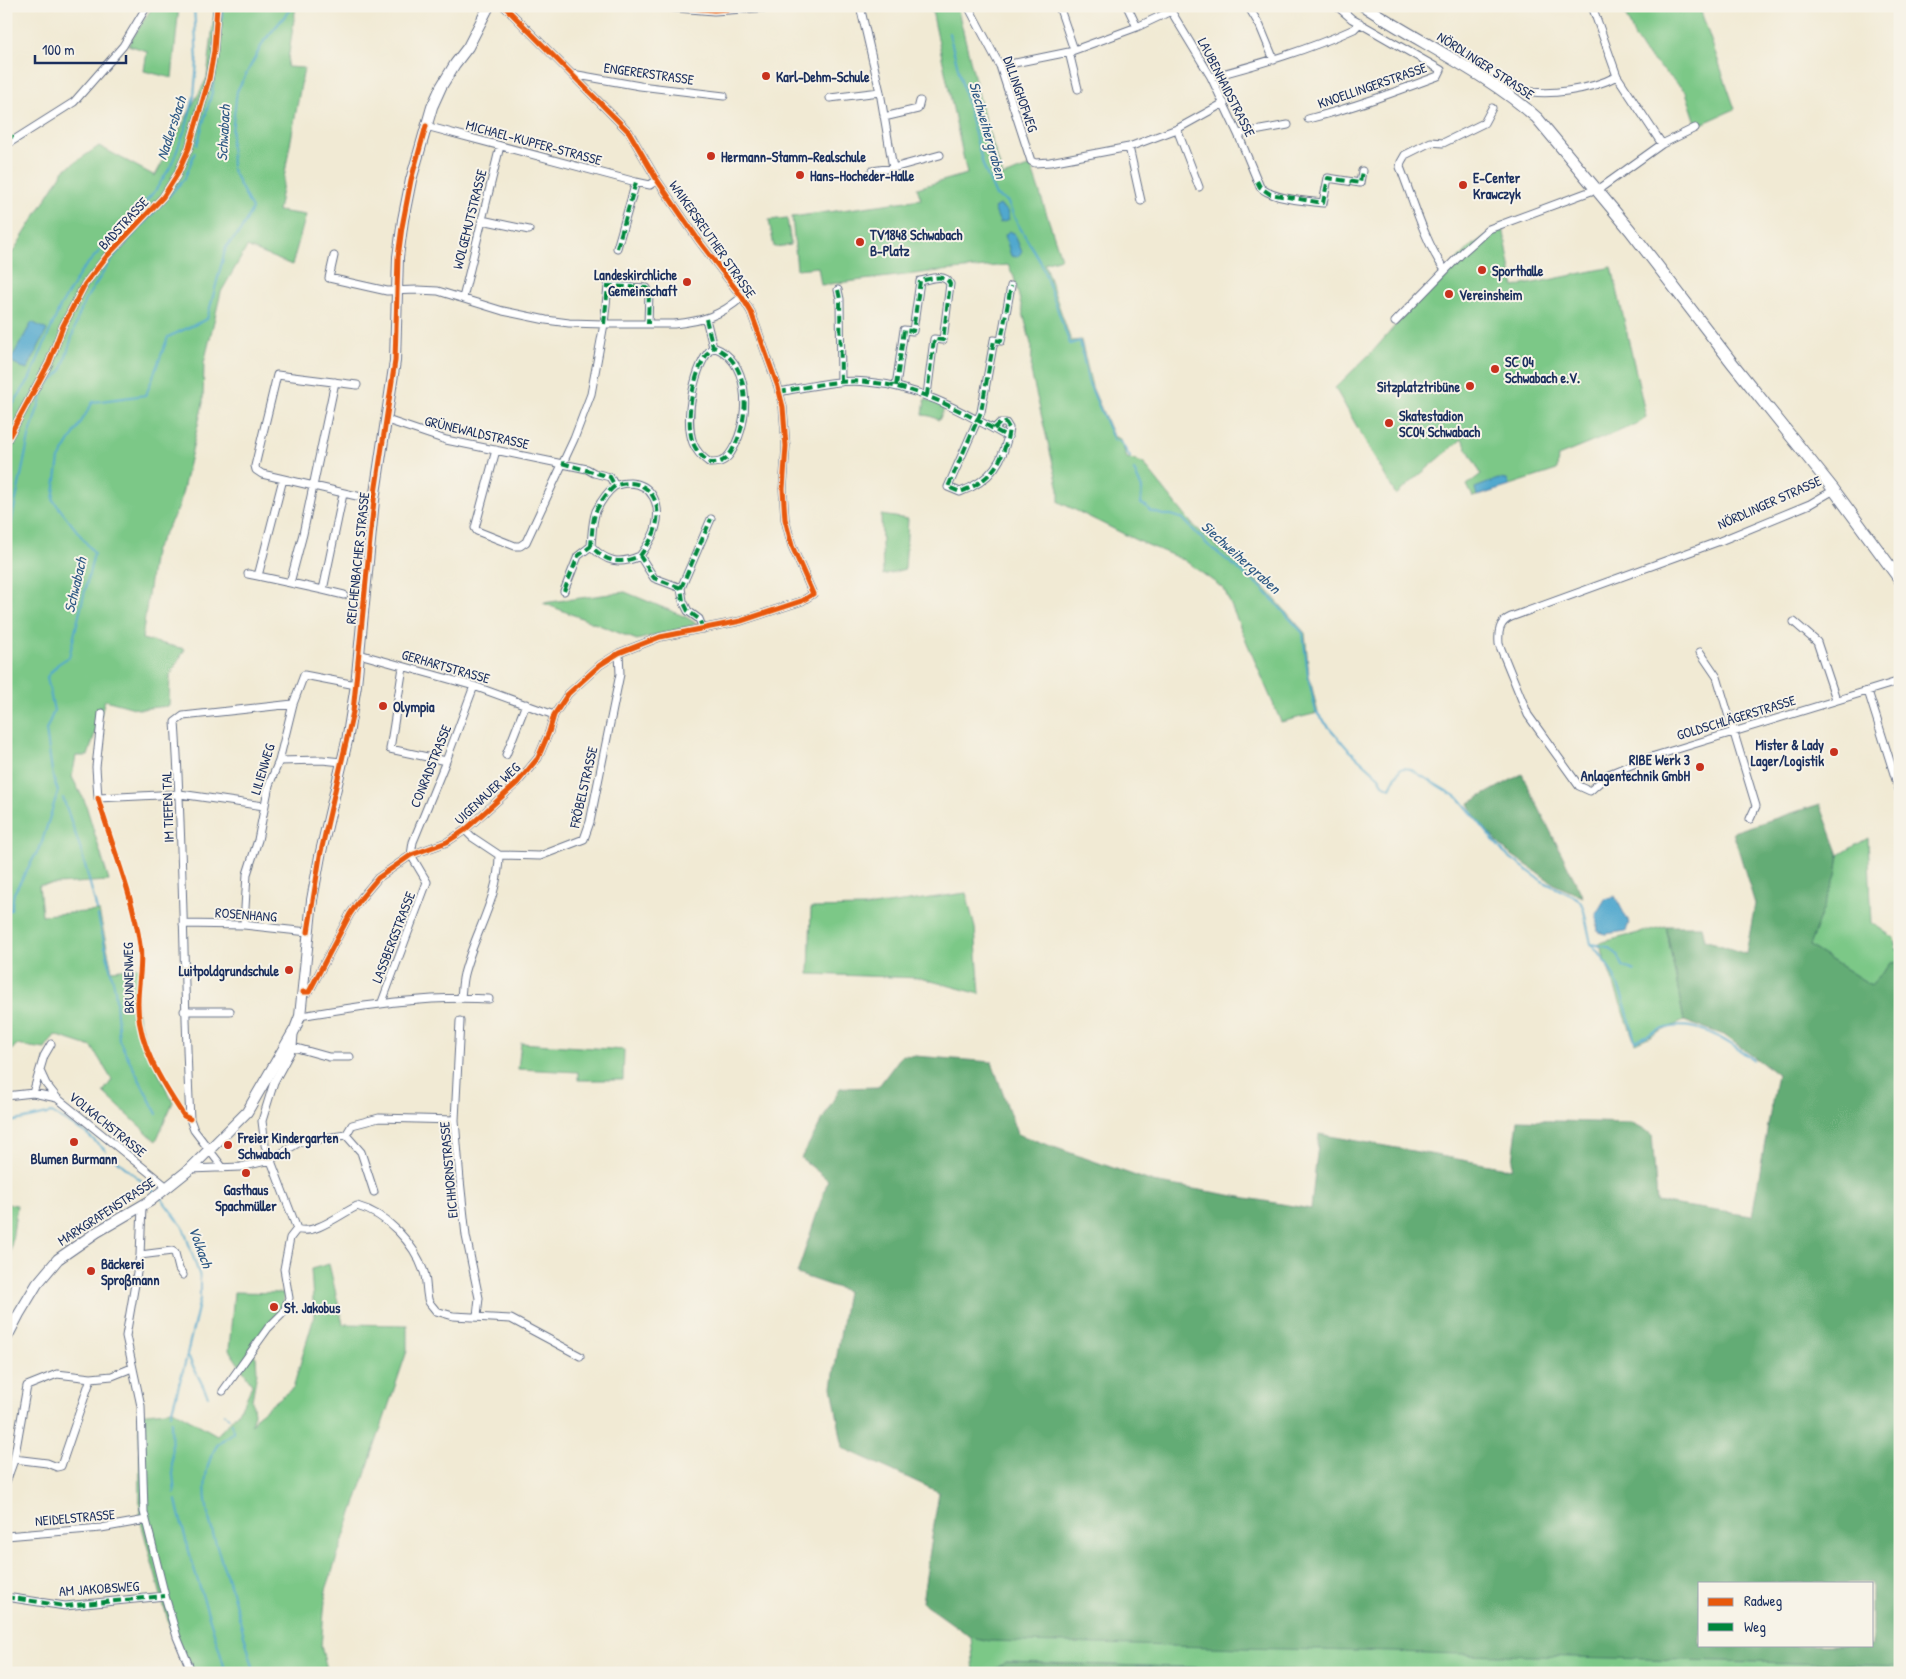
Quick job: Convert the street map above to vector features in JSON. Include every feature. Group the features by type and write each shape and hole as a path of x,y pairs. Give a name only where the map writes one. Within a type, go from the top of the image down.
{"main road":[{"name":"REICHENBACHER STRASSE","path":"300,1016 312,900 320,856 353,712 374,500 395,361 398,257 403,220 411,180 426,126 441,87 468,47 489,6"},
{"name":"NÖRDLINGER STRASSE","path":"1364,6 1491,84 1525,108 1559,143 1597,188 1834,490"},
{"path":"1834,490 1900,580"},
{"name":"MARKGRAFENSTRASSE","path":"6,1339 37,1284 58,1259 97,1232 146,1204 190,1169 247,1112 300,1016"}],"street":[{"path":"6,145 14,138 74,102 123,46 147,6"},
{"name":"BADSTRASSE","path":"6,442 49,362 85,284 108,256 163,197 177,176 189,148 209,79 214,51 217,6"},
{"name":"WAIKERSREUTHER STRASSE","path":"504,6 629,132 657,180 751,312 779,392 786,425 783,489 785,519 792,546 813,594"},
{"path":"665,6 705,10 775,6"},
{"path":"860,6 880,92 893,168"},
{"name":"DILLINGHOFWEG","path":"968,6 1000,66 1031,162 1036,163 1129,147"},
{"path":"1059,6 1071,51 1078,89"},
{"path":"1127,6 1138,27"},
{"path":"1248,6 1260,26 1274,60"},
{"name":"NÖRDLINGER STRASSE","path":"1337,6 1352,19 1441,70"},
{"path":"1592,6 1617,76 1662,144"},
{"path":"1000,66 1071,51 1138,27 1170,9"},
{"name":"LAUBENHAIDSTRASSE","path":"1170,9 1211,77 1260,187 1270,194 1323,203 1328,178 1360,184 1362,171"},
{"path":"1211,77 1274,60 1325,42 1354,29 1360,23"},
{"path":"1452,47 1519,89 1528,92 1587,88 1617,76"},
{"name":"KNOELLINGERSTRASSE","path":"1308,119 1402,90 1438,76 1441,70"},
{"name":"ENGERERSTRASSE","path":"572,73 640,86 724,96"},
{"path":"830,98 880,92"},
{"path":"884,117 918,109 920,101"},
{"path":"1141,201 1129,147 1177,129 1224,103"},
{"path":"1444,270 1437,260 1417,212 1400,167 1401,162 1405,156 1431,142 1443,144 1484,124 1492,108"},
{"path":"1238,134 1288,125"},
{"name":"MICHAEL-KUPFER-STRASSE","path":"426,126 636,182 650,185 657,180"},
{"path":"1395,322 1444,270 1489,229 1602,187 1662,144 1695,128"},
{"path":"1177,129 1199,187"},
{"path":"6,134 14,138"},
{"name":"WOLGEMUTSTRASSE","path":"463,298 500,146"},
{"path":"872,171 893,168 940,154"},
{"path":"617,248 636,182"},
{"path":"482,220 529,230"},
{"path":"334,256 329,278 387,291 438,291 503,311 569,323 674,324 706,319 720,314 742,297"},
{"path":"896,386 904,330 913,331 920,281 944,277 948,279 950,284 943,340 934,339 927,395"},
{"path":"496,450 475,528 477,531 515,546 520,546 526,542 591,394 604,324 608,286 646,288 649,292 648,324"},
{"path":"779,392 841,382 866,381 896,386 927,395 948,404 976,420 994,429 1000,423 1006,423 1009,428 1003,454 992,473 975,487 960,492 948,488 976,420 981,412 994,340 1001,341 1011,286"},
{"path":"838,290 840,299 841,382"},
{"path":"706,319 713,347"},
{"path":"713,347 722,350 733,362 741,377 745,412 741,432 731,452 723,461 710,463 702,457 694,445 689,418 701,362 713,347"},
{"path":"357,385 277,375 256,460 256,470 262,474 374,500"},
{"path":"290,583 303,534 335,382"},
{"name":"GRÜNEWALDSTRASSE","path":"387,420 446,440 562,463 610,477 615,486"},
{"path":"258,576 283,479"},
{"path":"564,591 578,556 591,546 596,511 606,496 615,486 632,483 651,491 658,512 656,527 650,542 640,556 627,562 612,561 591,546"},
{"name":"NÖRDLINGER STRASSE","path":"1590,791 1579,786 1528,715 1499,644 1498,634 1501,625 1506,619 1720,541 1810,504 1834,490"},
{"path":"322,590 343,494"},
{"path":"703,629 699,619 688,611 683,601 681,588 711,519"},
{"path":"640,556 654,578 681,588"},
{"path":"248,574 344,595"},
{"name":"UIGENAUER WEG","path":"303,992 310,992 350,914 378,878 411,855 447,842 466,830 517,783 538,758 550,732 554,714 568,694 600,665 619,653 660,637 741,621 782,609 802,601 813,594"},
{"path":"1794,622 1817,642 1836,699"},
{"path":"1700,652 1718,677 1756,806 1750,819"},
{"name":"FRÖBELSTRASSE","path":"499,855 540,856 584,839 591,817 620,674 619,653"},
{"name":"GERHARTSTRASSE","path":"359,654 474,686 554,714"},
{"path":"403,667 390,749 446,761"},
{"name":"LILIENWEG","path":"244,924 247,874 258,840 264,806 279,761 293,704 304,674 356,685"},
{"name":"GOLDSCHLÄGERSTRASSE","path":"1590,791 1609,774 1648,758 1899,680"},
{"name":"CONRADSTRASSE","path":"411,855 413,842 474,686"},
{"path":"1868,690 1900,793"},
{"name":"IM TIEFEN TAL","path":"223,1168 194,1130 190,1119 184,1011 180,794 175,722 183,716 293,704"},
{"path":"506,755 526,704"},
{"path":"102,713 96,768 98,798 180,794 264,806"},
{"path":"279,761 322,760 342,762"},
{"path":"461,997 464,974 488,910 496,880 499,855 472,837 466,830"},
{"name":"LASSBERGSTRASSE","path":"382,1002 427,882 411,855"},
{"name":"ROSENHANG","path":"183,924 244,924 308,932"},
{"path":"300,1016 382,1002 461,997 489,999"},
{"path":"184,1011 230,1011"},
{"name":"EICHHORNSTRASSE","path":"460,1021 455,1120 466,1236 479,1298 477,1316"},
{"path":"294,1029 293,1047 274,1082 262,1121 265,1145 297,1229 303,1232 315,1230 357,1206 370,1210 394,1228 412,1248 424,1271 428,1288 428,1301 436,1311 454,1316 477,1316 510,1320 580,1356"},
{"path":"33,1092 44,1056 51,1044"},
{"path":"293,1047 328,1057 350,1058"},
{"name":"VOLKACHSTRASSE","path":"40,1071 46,1084 58,1098 166,1188"},
{"name":"VOLKACHSTRASSE","path":"6,1096 33,1092 58,1098"},
{"path":"346,1135 352,1125 379,1118 455,1120"},
{"path":"190,1169 242,1167 270,1160 300,1142 346,1135"},
{"path":"346,1135 361,1152 374,1192"},
{"path":"146,1204 140,1255 126,1336 141,1406 144,1512 177,1637 192,1673"},
{"path":"223,1391 268,1328 284,1312 289,1298 284,1269 290,1238 297,1229"},
{"path":"140,1255 172,1251 175,1253 179,1269 183,1274"},
{"path":"6,1482 14,1459 27,1386 57,1374 91,1378 112,1376 132,1368"},
{"path":"14,1459 40,1461 57,1467 61,1466 91,1378"},
{"name":"NEIDELSTRASSE","path":"6,1536 101,1528 146,1520"},
{"name":"AM JAKOBSWEG","path":"6,1597 65,1606 165,1596"}],"green space":[{"path":"153,6 179,6 172,78 144,71 147,51 128,45"},
{"path":"215,6 296,6 287,67 304,68 278,211 306,215 292,265 247,247 221,292 204,363 203,403 179,507 154,552 142,639 185,649 170,675 169,706 138,709 105,700 88,756 76,756 72,777 85,802 109,881 39,885 42,915 99,911 112,970 141,967 136,998 140,1026 150,1053 173,1102 156,1141 103,1092 112,1080 92,1047 55,1035 45,1049 16,1045 6,1057 6,263 64,170 99,146 155,176 207,78"},
{"path":"931,6 957,6 984,117 1003,176 1031,166 1061,258 1044,263 1071,341 1081,340 1092,387 1113,436 1120,439 1127,458 1143,463 1192,524 1267,590 1305,633 1309,675 1318,713 1281,722 1224,589 1184,560 1136,540 1059,502 1059,489 1031,372 1032,348 1014,277 1008,265 821,285 818,267 797,269 792,217 921,199 917,188 967,174"},
{"path":"1622,6 1699,6 1735,109 1697,126 1686,92 1644,52 1635,38"},
{"path":"787,218 791,245 774,247 769,220"},
{"name":"SC 04 Schwabach e.V.","path":"1503,227 1514,287 1612,267 1646,417 1639,423 1558,456 1557,470 1473,497 1467,485 1481,474 1462,439 1396,495 1335,388 1374,350 1415,303 1472,245"},
{"path":"925,399 945,407 939,420 923,415"},
{"path":"881,515 908,519 905,569 883,575"},
{"path":"625,592 686,617 697,624 637,640 543,603"},
{"path":"1522,774 1583,897 1556,885 1506,851 1476,819 1469,803"},
{"path":"1820,804 1839,855 1836,875 1809,946 1871,985 1891,963 1900,962 1900,1031 1896,1048 1900,1051 1900,1666 990,1641 971,1637 922,1602 939,1492 843,1448 832,1387 847,1291 797,1274 828,1180 801,1158 840,1088 878,1087 902,1055 992,1062 1017,1134 1153,1182 1311,1209 1319,1134 1512,1169 1518,1120 1631,1123 1652,1134 1657,1202 1752,1216 1777,1074 1724,1035 1684,1021 1666,926 1702,926 1705,940 1746,954 1755,904 1733,832"},
{"path":"1868,838 1872,923 1894,938 1896,949 1900,949 1900,962 1891,963 1871,985 1809,946 1836,875 1839,855"},
{"path":"966,893 975,928 980,994 920,978 809,974 811,908 866,907"},
{"path":"1666,926 1684,1021 1635,1043 1599,943"},
{"path":"521,1043 624,1050 623,1080 578,1080 578,1072 518,1069"},
{"path":"6,1204 17,1205 6,1284"},
{"path":"329,1264 343,1324 407,1325 407,1351 326,1590 321,1646 328,1673 188,1673 172,1635 140,1519 139,1414 173,1410 217,1435 242,1405 252,1384 229,1350 234,1292 285,1293 280,1315 251,1351 256,1357 257,1372 252,1400 254,1413 251,1425 257,1416 293,1388 314,1317 311,1269"},
{"path":"971,1637 1900,1666 1900,1673 1382,1673 1007,1662 989,1673 974,1673"},
{"path":"1006,1662 1382,1673 989,1673"}],"water":[{"path":"999,205 1007,211 1009,220 1000,223 994,208"},
{"path":"1009,231 1014,233 1022,252 1017,257 1011,256 1005,235"},
{"path":"32,322 47,330 27,370 10,361"},
{"path":"1498,479 1507,480 1510,486 1477,496 1475,488"},
{"path":"1615,896 1629,923 1626,931 1605,934 1598,932 1596,914 1605,899"}],"waterway":[{"name":"Nadlersbach","path":"6,415 29,380 60,307 82,270 155,191 171,166 187,124 194,96 197,62 194,6"},
{"path":"197,145 212,92 223,6"},
{"name":"Schwabach","path":"6,911 11,910 14,893 41,845 58,791 53,778 46,730 54,711 47,677 58,664 69,657 94,553 53,500 59,459 93,402 146,395 168,337 207,319 226,247 240,232 252,209 232,169 231,140 237,91 264,41 289,11 290,6"},
{"name":"Siechweihergraben","path":"949,33 983,165 996,196 1007,201 1016,221 1041,263 1070,344 1080,341 1088,381 1111,434 1114,440 1120,441 1130,457"},
{"path":"6,533 11,524 29,437 45,387 62,370 85,300 115,255 185,178 195,152"},
{"name":"Siechweihergraben","path":"1134,470 1142,489 1141,504 1150,511 1183,519 1208,545 1262,588 1303,633 1308,676 1316,712 1347,748 1379,777 1383,784 1390,788 1400,769 1404,768 1410,769 1460,799 1504,853 1542,881 1577,898 1584,911 1591,944 1608,947 1618,955 1623,966 1634,971"},
{"path":"63,798 81,850 97,910"},
{"path":"98,916 115,989 119,1040 157,1114"},
{"path":"1592,945 1601,955 1615,978 1635,1041 1660,1030 1686,1027 1710,1033 1733,1045 1754,1060"},
{"name":"Volkach","path":"6,1123 52,1113 87,1134 106,1151"},
{"name":"Volkach","path":"114,1158 156,1193"},
{"name":"Volkach","path":"161,1198 183,1227 200,1277 200,1299 187,1354 208,1396"},
{"path":"171,1414 187,1356"},
{"name":"Volkach","path":"224,1413 229,1418"},
{"path":"171,1421 175,1493"},
{"name":"Volkach","path":"232,1423 233,1432 216,1447 208,1464 205,1482 206,1501 215,1540 255,1673"},
{"path":"176,1500 226,1673"}],"marked path":[{"path":"6,134 15,138"},
{"path":"1257,181 1260,187 1270,194 1323,203 1328,178 1360,183 1362,171"},
{"path":"617,248 636,182"},
{"path":"896,386 904,330 913,331 920,281 937,278 945,279 950,284 943,340 934,339 927,395"},
{"path":"604,324 608,286 647,288 649,292 648,324"},
{"path":"994,429 1000,423 1006,423 1009,428 1004,450 995,468 980,482 960,492 948,487 981,412 994,340 1001,341 1011,286"},
{"path":"838,290 840,299 841,382"},
{"path":"706,319 713,347 725,354 734,363 744,389 745,403 741,431 729,456 718,463 710,463 700,454 694,446 690,433 692,392 706,355 713,347"},
{"path":"779,392 823,384 856,381 886,384 940,402 1008,437"},
{"path":"562,463 610,477 615,486"},
{"path":"640,556 650,542 655,530 657,518 656,504 654,497 644,487 638,484 624,483 615,486 607,494 596,511 591,546 608,559 619,561 640,556 654,578 681,588"},
{"path":"703,629 699,619 688,611 683,601 681,588 711,519"},
{"path":"564,591 578,556 591,546"},
{"path":"6,1597 65,1606 165,1596"}],"cycle path":[{"path":"6,442 49,363 63,326 85,284 107,256 163,197 177,175 189,148 209,79 214,51 217,6"},
{"path":"303,992 309,992 350,914 378,878 411,855 447,842 465,830 517,783 538,758 554,715 568,694 600,665 619,653 660,637 741,621 802,601 813,594 792,546 785,519 783,489 786,446 783,407 778,387 751,312 657,180 629,132 504,6"},
{"path":"665,6 714,10 775,6"},
{"path":"308,932 320,856 353,712 374,500 395,361 398,257 411,180 426,126"},
{"name":"BRUNNENWEG","path":"98,798 137,926 141,952 139,1018 146,1048 167,1090 184,1116 190,1119"}],"place":[{"name":"Karl-Dehm-Schule","path":"766,76"},
{"name":"Hermann-Stamm-Realschule","path":"711,156"},
{"name":"Hans-Hocheder-Halle","path":"800,175"},
{"name":"E-Center Krawczyk","path":"1463,185"},
{"name":"TV1848 Schwabach B-Platz","path":"860,242"},
{"name":"Sporthalle","path":"1482,270"},
{"name":"Landeskirchliche Gemeinschaft","path":"687,282"},
{"name":"Vereinsheim","path":"1449,294"},
{"name":"SC 04 Schwabach e.V.","path":"1495,369"},
{"name":"Sitzplatztribüne","path":"1470,386"},
{"name":"Skatestadion SC04 Schwabach","path":"1389,423"},
{"name":"Olympia","path":"383,706"},
{"name":"Mister & Lady Lager/Logistik","path":"1834,752"},
{"name":"RIBE Werk 3 Anlagentechnik GmbH","path":"1700,767"},
{"name":"Luitpoldgrundschule","path":"289,970"},
{"name":"Blumen Burmann","path":"74,1142"},
{"name":"Freier Kindergarten Schwabach","path":"228,1145"},
{"name":"Gasthaus Spachmüller","path":"246,1173"},
{"name":"Bäckerei Sproßmann","path":"91,1271"},
{"name":"St. Jakobus","path":"274,1307"}]}
